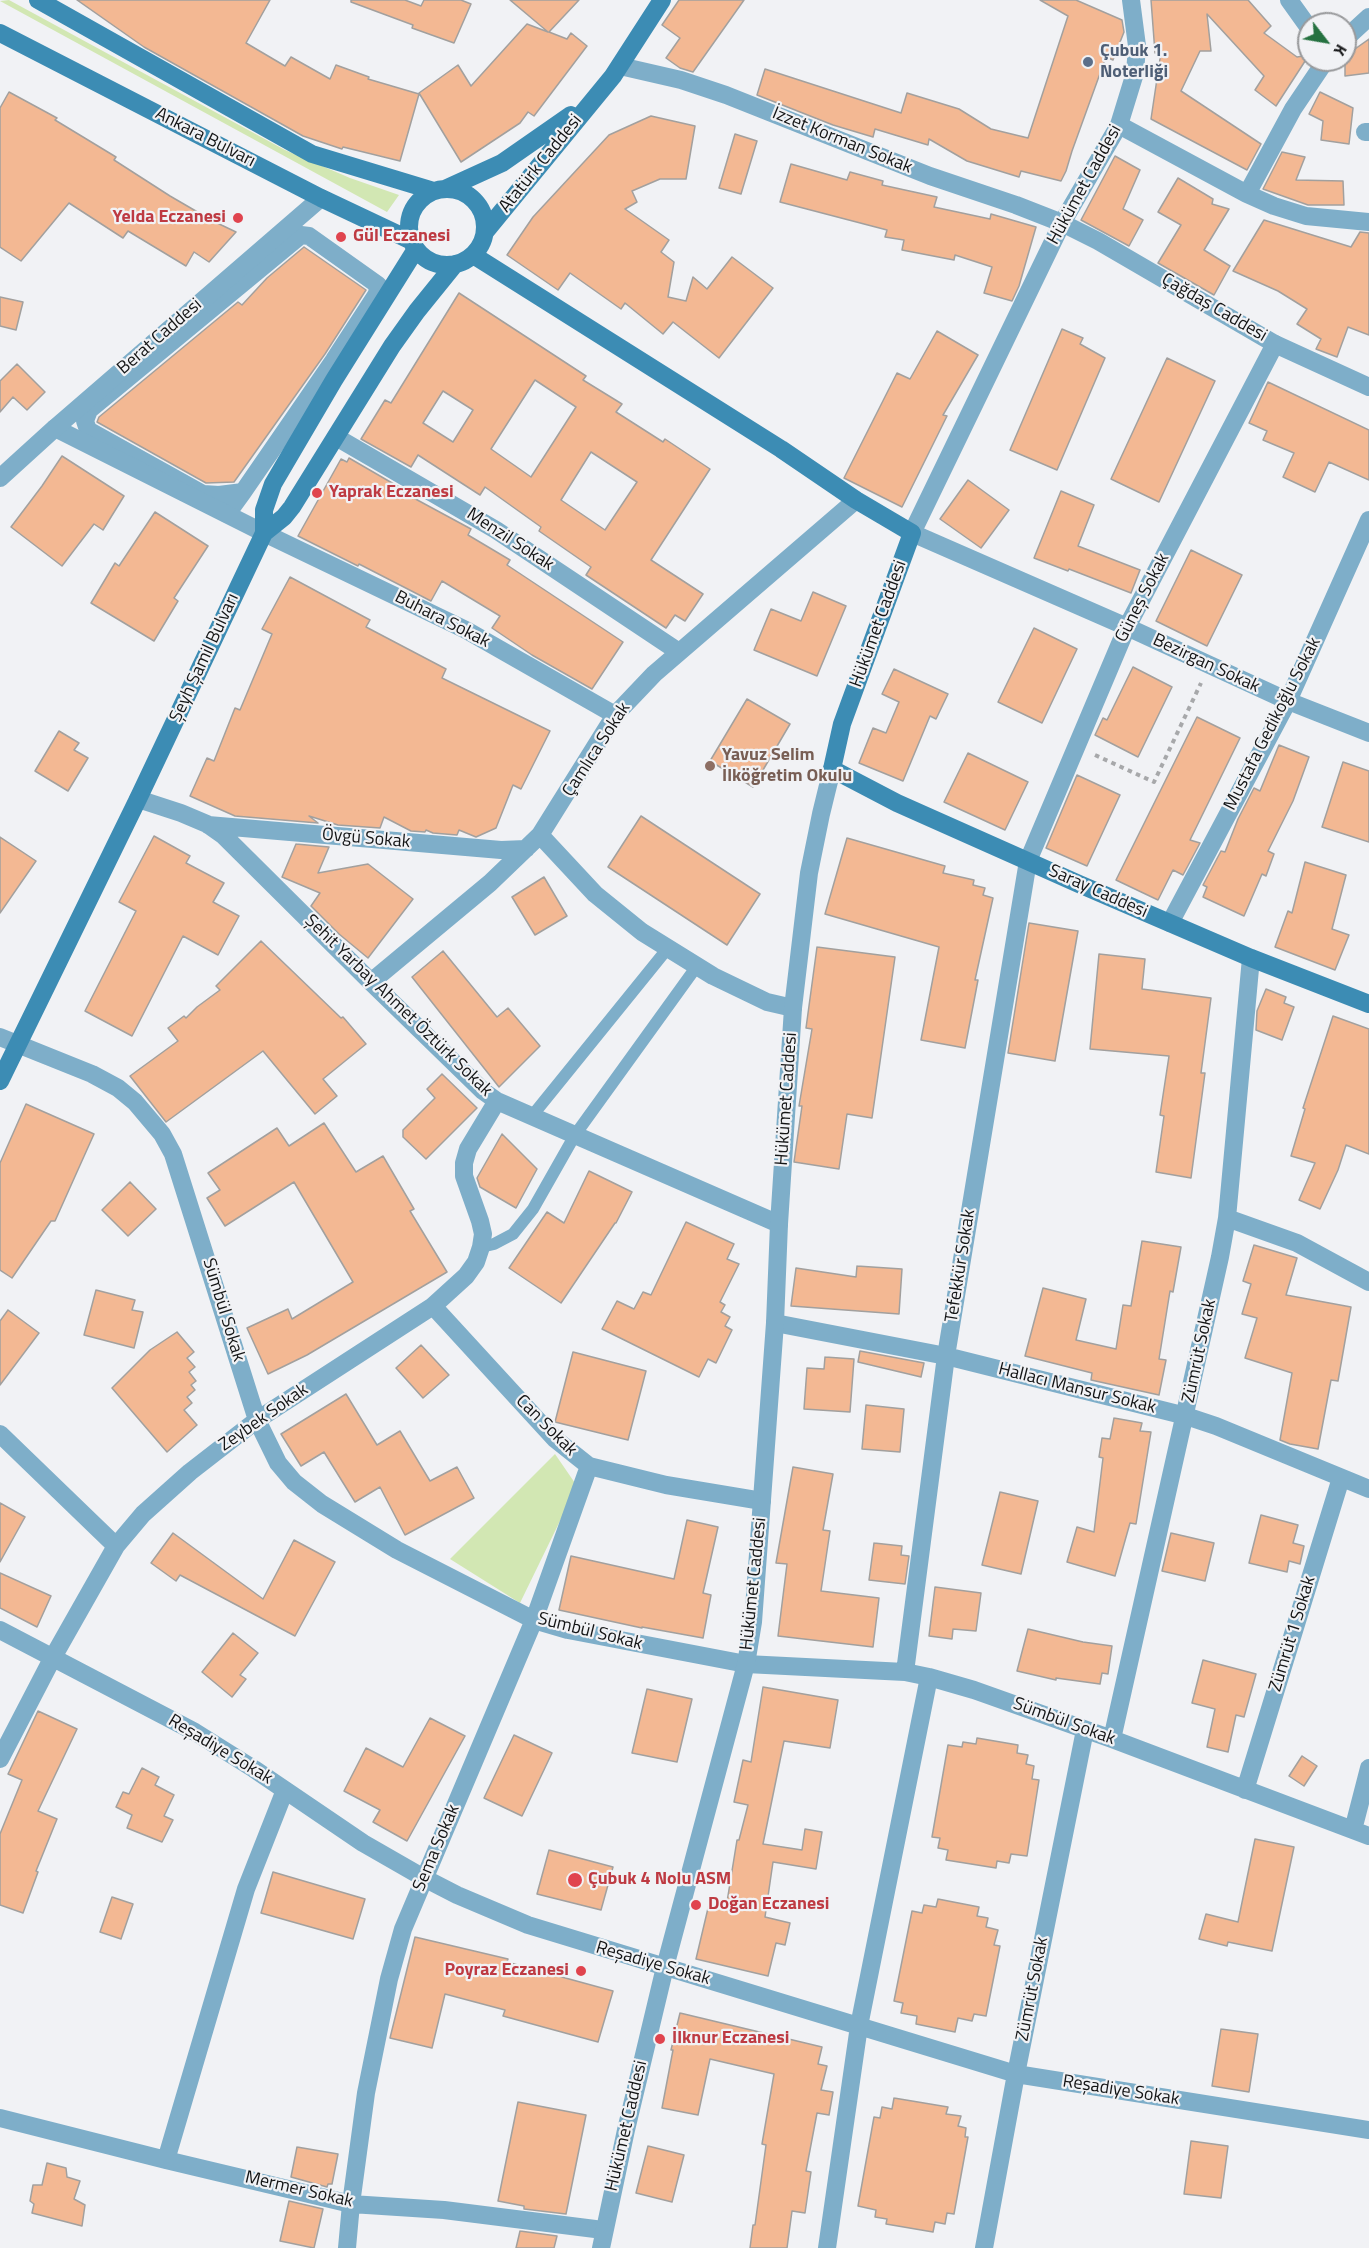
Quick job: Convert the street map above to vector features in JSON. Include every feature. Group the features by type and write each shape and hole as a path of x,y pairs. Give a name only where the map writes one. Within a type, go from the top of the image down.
{"main road":[{"name":"Ankara Bulvarı","path":"38,0 312,154 440,190"},
{"name":"Atatürk Caddesi","path":"485,232 620,66 662,0"},
{"name":"Ankara Bulvarı","path":"0,33 414,245"},
{"name":"Atatürk Caddesi","path":"440,190 502,164 540,139 597,95"},
{"path":"440,190 464,193 479,206 484,218 485,232 481,244 473,255 455,264 434,262 424,257 414,245 409,229 413,212 424,197 440,190"},
{"path":"264,533 264,510 273,484 414,245"},
{"path":"473,255 781,449 856,500 912,533"},
{"name":"Şeyh Şamil Bulvarı","path":"0,1081 8,1041 138,799 264,533 284,517 292,507 392,346 455,264"},
{"name":"Hükümet Caddesi","path":"832,769 842,724 912,533"},
{"name":"Saray Caddesi","path":"832,769 897,803 1251,958 1368,1000"}],"street":[{"name":"Hükümet Caddesi","path":"912,533 1062,223 1119,125 1135,73 1137,46 1131,0"},
{"path":"1357,28 1369,17"},
{"name":"İzzet Korman Sokak","path":"620,66 681,80 726,95 930,176 1062,223"},
{"path":"1247,194 1293,110 1318,72"},
{"path":"1119,125 1247,194 1306,216 1369,222"},
{"name":"Berat Caddesi","path":"0,478 321,198"},
{"name":"Çağdaş Caddesi","path":"1062,223 1098,241 1275,344 1369,387"},
{"path":"227,514 243,492 377,294 378,285 309,236 301,235 89,410 85,421 88,430 202,494 219,495 243,492"},
{"name":"Güneş Sokak","path":"1029,861 1127,627 1275,344"},
{"name":"Buhara Sokak","path":"55,428 264,533 466,630 615,716"},
{"name":"Menzil Sokak","path":"336,437 496,530 679,652"},
{"name":"Çamlıca Sokak","path":"371,982 490,883 540,835 615,716 654,674 856,500"},
{"name":"Mustafa Gedikoğlu Sokak","path":"1170,923 1288,701 1369,520"},
{"name":"Bezirgan Sokak","path":"912,533 1127,627 1288,701 1369,732"},
{"name":"Hükümet Caddesi","path":"602,2239 665,1967 746,1664 758,1573 776,1323 779,1224 794,1008 809,873 832,769"},
{"name":"Şehit Yarbay Ahmet Öztürk Sokak","path":"138,799 207,824 235,846 371,982 497,1101 779,1224"},
{"name":"Övgü Sokak","path":"207,824 489,849 526,849"},
{"path":"540,835 595,894 642,932 697,966 768,1002 794,1008"},
{"name":"Tefekkür Sokak","path":"905,1672 946,1356 1029,861"},
{"name":"Zümrüt Sokak","path":"1112,1739 1186,1416 1227,1218 1251,958"},
{"name":"Sümbül Sokak","path":"8,1041 92,1074 118,1088 135,1102 162,1134 173,1154 257,1420 278,1463 294,1482 322,1504 397,1550 534,1620 589,1635 746,1664 905,1672 929,1677 974,1690 1112,1739 1361,1833"},
{"path":"481,1247 483,1234 464,1176 464,1163 468,1149 497,1101"},
{"path":"1227,1218 1297,1243 1369,1282"},
{"name":"Zeybek Sokak","path":"0,1759 52,1659 116,1546 143,1514 190,1472 257,1420 433,1306 466,1276 476,1262 481,1247"},
{"name":"Can Sokak","path":"433,1306 555,1439 589,1466 666,1485 762,1501"},
{"name":"Hallacı Mansur Sokak","path":"776,1323 946,1356 1186,1416 1216,1425 1369,1489"},
{"path":"0,1434 116,1546"},
{"name":"Sema Sokak","path":"347,2248 366,2093 389,1979 403,1929 534,1620 589,1466"},
{"name":"Zümrüt 1 Sokak","path":"1245,1790 1341,1478"},
{"name":"Reşadiye Sokak","path":"0,1630 195,1732 363,1843 424,1878 457,1895 528,1925 1016,2074 1369,2130"},
{"path":"827,2248 859,2026 929,1677"},
{"name":"Zümrüt Sokak","path":"984,2248 1016,2074 1085,1730"},
{"path":"1361,1833 1369,1768"},
{"path":"166,2160 246,1889 285,1790"},
{"name":"Mermer Sokak","path":"0,2118 351,2204 444,2210 602,2239"}],"lane":[{"path":"532,1116 668,948"},
{"path":"481,1247 494,1244 513,1234 533,1209 575,1135 697,966"}],"path":[{"path":"1076,746 1154,782 1209,666"}],"green space":[{"path":"9,0 285,150 350,178 399,195 387,212 0,1"},
{"path":"555,1454 577,1486 520,1603 450,1559"}],"building":[{"path":"77,0 270,0 246,43 285,66 291,57 330,79 336,65 369,77 368,79 419,94 400,161 343,147 342,149 303,136 144,47"},
{"path":"351,0 405,0 421,6 424,0 461,0 471,4 454,43 412,28 413,25 351,2"},
{"path":"510,0 579,0 549,32 567,39 571,33 587,46 534,116 528,112 520,123 461,162 419,93 458,65 471,86 527,24 548,32"},
{"path":"679,0 744,0 693,72 680,68 666,58 680,38 662,25"},
{"path":"1040,0 1076,0 1122,20 1124,32 1113,60 1106,57 1061,181 1021,171 1019,177 967,161 929,139 928,145 875,129 873,137 833,125 757,95 765,69 901,113 907,93 959,109 991,129 1028,138 1068,16"},
{"path":"1151,0 1248,0 1271,26 1264,33 1297,57 1298,72 1276,106 1255,90 1264,76 1207,14 1211,51 1200,51 1181,91 1261,144 1247,170 1151,119 1161,52 1155,53"},
{"path":"1369,39 1369,73 1345,76 1345,72 1357,72 1357,48"},
{"path":"9,92 57,118 55,120 116,157 114,160 170,196 236,232 209,262 194,252 186,266 128,231 123,238 69,203 21,261 0,247 0,108"},
{"path":"1320,92 1353,108 1349,144 1321,140 1323,121 1309,114"},
{"path":"651,116 695,126 686,179 660,179 632,191 637,202 625,209 669,240 661,252 674,262 668,297 686,301 693,277 707,289 732,257 773,288 719,358 673,322 663,334 625,303 621,309 570,273 558,290 507,255 533,217 609,135"},
{"path":"735,134 757,141 741,194 719,188"},
{"path":"1282,152 1305,157 1296,180 1343,181 1344,205 1308,205 1263,189"},
{"path":"1115,156 1140,170 1123,209 1143,220 1129,246 1081,220"},
{"path":"791,164 847,180 850,172 883,181 882,185 937,197 934,207 990,219 991,214 1036,227 1019,286 1012,301 984,293 992,267 955,255 954,260 902,250 904,240 885,237 887,230 780,202"},
{"path":"1178,178 1213,199 1212,204 1229,209 1204,250 1230,266 1214,295 1158,263 1181,225 1158,212"},
{"path":"1264,220 1351,247 1360,232 1369,233 1369,335 1348,327 1337,357 1316,349 1321,339 1297,324 1307,309 1278,291 1233,271"},
{"path":"304,247 366,290 325,354 234,482 206,483 97,422 99,417 238,302 242,305 267,278"},
{"path":"459,293 586,376 583,380 622,404 616,412 663,442 665,439 710,469 651,560 703,594 685,621 675,615 666,628 586,575 591,567 539,531 541,527 485,487 480,495 418,455 411,467 361,439 385,400 391,403","holes":["535,380 576,407 531,477 491,449","443,391 473,410 453,442 423,423","591,452 637,482 605,530 561,500"]},
{"path":"0,297 23,302 16,330 0,326"},
{"path":"1062,329 1083,338 1080,344 1105,358 1057,470 1010,450"},
{"path":"937,331 978,355 943,415 947,416 902,507 844,478 897,373 910,379"},
{"path":"1167,358 1215,381 1159,502 1111,479"},
{"path":"17,364 45,392 27,410 13,397 0,412 0,381"},
{"path":"1268,382 1369,430 1369,480 1329,462 1315,492 1283,477 1294,453 1263,440 1267,431 1249,423"},
{"path":"62,456 124,496 103,530 94,524 62,566 11,527"},
{"path":"349,458 399,487 397,489 471,529 468,535 510,560 507,565 623,642 592,689 532,655 492,628 500,616 442,581 431,601 298,536 341,459 347,462"},
{"path":"968,480 1009,510 981,548 940,519"},
{"path":"1061,491 1094,505 1078,546 1140,570 1131,593 1034,558"},
{"path":"155,512 208,546 174,598 178,601 154,641 91,603 115,563 119,566"},
{"path":"1191,550 1242,575 1207,646 1156,621"},
{"path":"290,577 370,620 366,627 446,669 442,678 550,731 521,789 513,785 496,828 476,837 459,830 457,835 433,833 426,830 425,832 411,831 384,817 380,828 338,825 309,816 318,823 235,816 190,796 207,758 214,761 235,708 240,710 272,634 262,629"},
{"path":"813,592 846,606 817,676 754,650 771,609 801,621"},
{"path":"1034,628 1077,649 1042,723 998,702"},
{"path":"1133,667 1172,687 1138,757 1095,735 1103,718 1107,720"},
{"path":"894,669 948,694 936,719 930,716 903,781 859,763 873,728 886,733 899,702 882,694"},
{"path":"747,699 790,724 753,787 710,761"},
{"path":"1197,717 1240,738 1190,840 1200,843 1183,875 1173,870 1158,900 1116,880"},
{"path":"59,731 79,743 74,750 88,758 68,791 35,771"},
{"path":"1279,745 1309,757 1293,801 1268,851 1274,854 1266,876 1262,874 1244,916 1203,897 1207,887 1203,885 1221,851 1225,852 1254,788 1260,791"},
{"path":"968,753 1028,782 1005,830 944,802"},
{"path":"1343,762 1369,771 1369,842 1322,827"},
{"path":"1077,775 1120,795 1087,866 1046,848"},
{"path":"641,816 760,894 727,945 608,867"},
{"path":"154,836 190,856 186,863 224,883 213,902 239,916 218,955 183,936 132,1036 85,1011 136,911 119,902"},
{"path":"0,837 36,861 0,913"},
{"path":"847,838 945,866 943,873 974,880 973,885 985,888 983,895 993,898 975,980 978,980 965,1048 921,1040 939,947 825,914"},
{"path":"296,844 329,847 318,873 368,864 413,899 368,958 339,934 311,906 320,893 282,877"},
{"path":"1305,862 1346,875 1332,929 1349,935 1335,970 1275,947 1288,911 1292,913"},
{"path":"544,877 567,916 535,935 512,897"},
{"path":"1029,923 1078,931 1055,1061 1008,1053"},
{"path":"261,941 341,1018 343,1017 366,1044 323,1079 337,1096 315,1114 263,1051 166,1122 130,1076 178,1041 168,1028 184,1016 186,1018 220,990 216,986"},
{"path":"817,947 895,957 872,1118 847,1114 839,1169 794,1162 802,1106 799,1106 812,1029 806,1028"},
{"path":"443,951 497,1017 508,1008 540,1046 499,1087 412,977"},
{"path":"1099,954 1145,959 1142,989 1211,998 1201,1073 1205,1073 1191,1178 1156,1172 1164,1116 1160,1115 1169,1056 1090,1049"},
{"path":"1266,989 1286,997 1284,1003 1294,1007 1282,1040 1256,1030 1257,1011"},
{"path":"1333,1016 1369,1029 1369,1154 1346,1145 1338,1170 1320,1209 1299,1200 1315,1163 1291,1156 1305,1109 1303,1108"},
{"path":"442,1074 477,1108 426,1159 403,1137 403,1130 435,1098 427,1089"},
{"path":"26,1104 94,1134 55,1221 51,1221 12,1278 0,1270 0,1163"},
{"path":"324,1123 356,1172 383,1156 414,1209 410,1211 447,1272 307,1355 268,1374 247,1328 288,1309 292,1319 353,1282 294,1182 225,1226 207,1198 220,1190 208,1173 277,1128 289,1146"},
{"path":"502,1134 537,1169 516,1208 480,1187 477,1178"},
{"path":"589,1171 632,1192 616,1223 561,1303 509,1268 547,1212 564,1223"},
{"path":"130,1182 156,1209 128,1236 102,1210"},
{"path":"686,1222 734,1244 727,1259 739,1264 720,1302 725,1305 721,1312 730,1317 725,1326 732,1330 716,1363 708,1359 699,1377 602,1329 617,1301 634,1309 643,1292 651,1295"},
{"path":"1142,1241 1181,1247 1173,1292 1170,1291 1159,1359 1166,1360 1159,1395 1091,1380 1092,1373 1025,1356 1043,1288 1086,1299 1076,1340 1116,1349 1123,1305 1131,1306"},
{"path":"1254,1245 1297,1258 1286,1295 1351,1307 1338,1381 1331,1380 1318,1449 1280,1440 1292,1373 1245,1358 1257,1318 1242,1314 1251,1284 1243,1281"},
{"path":"857,1266 902,1269 899,1314 791,1306 796,1268 856,1277"},
{"path":"96,1290 135,1300 132,1310 143,1312 134,1348 84,1335"},
{"path":"8,1310 39,1333 0,1385 0,1321"},
{"path":"177,1332 194,1352 187,1358 195,1367 189,1372 196,1381 191,1385 195,1390 187,1397 192,1403 184,1410 197,1425 167,1452 112,1388 150,1350"},
{"path":"421,1345 449,1375 423,1398 396,1368"},
{"path":"860,1351 924,1363 921,1377 858,1362"},
{"path":"573,1352 646,1371 628,1440 555,1422"},
{"path":"825,1357 854,1359 850,1412 804,1409 807,1368 824,1369"},
{"path":"346,1394 377,1445 400,1431 430,1481 457,1467 474,1498 405,1535 380,1487 355,1502 324,1452 301,1466 281,1434"},
{"path":"866,1405 904,1409 900,1452 862,1449"},
{"path":"1114,1418 1142,1423 1140,1431 1151,1432 1136,1524 1130,1523 1115,1576 1067,1562 1077,1527 1094,1532 1103,1458 1099,1457 1102,1438 1110,1439"},
{"path":"793,1467 833,1474 823,1530 830,1531 821,1591 879,1598 873,1647 778,1636 787,1564 776,1563"},
{"path":"1000,1492 1038,1501 1021,1574 982,1565"},
{"path":"0,1503 25,1517 0,1562"},
{"path":"1261,1515 1298,1525 1293,1543 1304,1546 1300,1564 1289,1561 1287,1572 1249,1563"},
{"path":"687,1520 718,1527 703,1593 711,1595 703,1638 642,1628 559,1610 571,1556 674,1579"},
{"path":"173,1533 263,1599 294,1540 335,1562 295,1636 180,1575 176,1581 151,1563"},
{"path":"1171,1533 1214,1543 1205,1581 1162,1571"},
{"path":"874,1543 902,1546 901,1555 909,1556 905,1584 869,1580"},
{"path":"0,1573 51,1596 37,1627 0,1608"},
{"path":"935,1587 981,1593 976,1631 953,1629 952,1639 929,1636"},
{"path":"1028,1629 1083,1642 1112,1646 1108,1674 1102,1673 1100,1684 1056,1678 1056,1680 1017,1671"},
{"path":"233,1633 258,1653 240,1675 246,1679 232,1697 202,1672"},
{"path":"1203,1660 1256,1674 1244,1717 1236,1715 1228,1752 1207,1747 1215,1709 1192,1703"},
{"path":"763,1687 838,1700 830,1748 784,1741 763,1844 802,1850 805,1829 822,1832 816,1869 773,1862 765,1917 790,1923 785,1945 776,1943 768,1976 696,1959 709,1904 726,1908 737,1840 739,1840 748,1805 734,1802 743,1760 751,1762"},
{"path":"647,1689 692,1699 677,1762 632,1753"},
{"path":"38,1711 77,1729 38,1811 57,1819 36,1871 38,1872 23,1913 0,1905 0,1834 22,1780 8,1774"},
{"path":"430,1718 465,1736 407,1841 373,1822 380,1810 344,1791 366,1748 403,1767"},
{"path":"514,1735 552,1753 522,1816 484,1798"},
{"path":"977,1738 1018,1745 1017,1753 1028,1755 1026,1764 1034,1766 1032,1779 1039,1780 1027,1856 1011,1854 1009,1863 997,1861 996,1868 946,1860 948,1850 938,1848 940,1838 932,1837 948,1745 962,1747 963,1742 976,1744"},
{"path":"1302,1756 1317,1766 1304,1786 1289,1776"},
{"path":"142,1768 159,1777 155,1785 174,1795 164,1816 173,1820 162,1842 127,1828 132,1815 116,1807 123,1792 129,1794"},
{"path":"1255,1839 1294,1847 1272,1951 1228,1942 1227,1946 1199,1939 1206,1914 1238,1922"},
{"name":"Çubuk 4 Nolu ASM","path":"549,1850 613,1867 601,1910 537,1894"},
{"path":"273,1872 365,1899 353,1939 261,1913"},
{"path":"112,1897 133,1904 121,1939 100,1932"},
{"path":"938,1899 979,1907 977,1916 988,1918 986,1927 998,1930 994,1945 1000,1946 986,2016 974,2014 972,2021 958,2018 955,2032 916,2024 917,2016 901,2013 903,2003 894,2001 912,1911 922,1913 924,1905 936,1907"},
{"path":"415,1937 508,1959 507,1962 613,1991 598,2042 503,2016 505,2010 445,1994 432,2048 390,2038"},
{"path":"680,2013 822,2047 818,2064 827,2066 821,2090 833,2092 829,2115 817,2113 806,2171 811,2172 805,2213 792,2211 787,2248 750,2248 766,2145 762,2144 774,2074 710,2059 698,2115 662,2108 673,2050 671,2050"},
{"path":"1221,2029 1258,2034 1249,2092 1212,2086"},
{"path":"894,2098 948,2107 946,2114 961,2116 958,2126 966,2128 965,2137 968,2137 954,2214 947,2213 945,2224 935,2222 933,2232 886,2224 887,2219 875,2217 876,2210 858,2206 874,2117 880,2118 882,2107 892,2109"},
{"path":"518,2102 586,2115 566,2214 524,2209 524,2206 498,2201"},
{"path":"1191,2141 1228,2146 1221,2198 1184,2194"},
{"path":"648,2146 684,2155 672,2202 636,2193"},
{"path":"297,2147 338,2154 332,2184 328,2184 327,2187 291,2177"},
{"path":"47,2163 66,2168 67,2177 80,2181 74,2199 85,2205 82,2226 32,2213 34,2204 30,2201 33,2185 42,2185"},
{"path":"289,2201 323,2209 314,2248 280,2241"},
{"path":"520,2231 557,2236 554,2248 516,2248"}],"place":[{"name":"Çubuk 1. Noterliği","path":"1088,62"},
{"name":"Yelda Eczanesi","path":"238,218"},
{"name":"Gül Eczanesi","path":"341,237"},
{"name":"Yaprak Eczanesi","path":"317,493"},
{"name":"Yavuz Selim İlköğretim Okulu","path":"710,766"},
{"name":"Çubuk 4 Nolu ASM","path":"575,1880"},
{"name":"Doğan Eczanesi","path":"696,1905"},
{"name":"Poyraz Eczanesi","path":"581,1971"},
{"name":"İlknur Eczanesi","path":"660,2039"}]}
